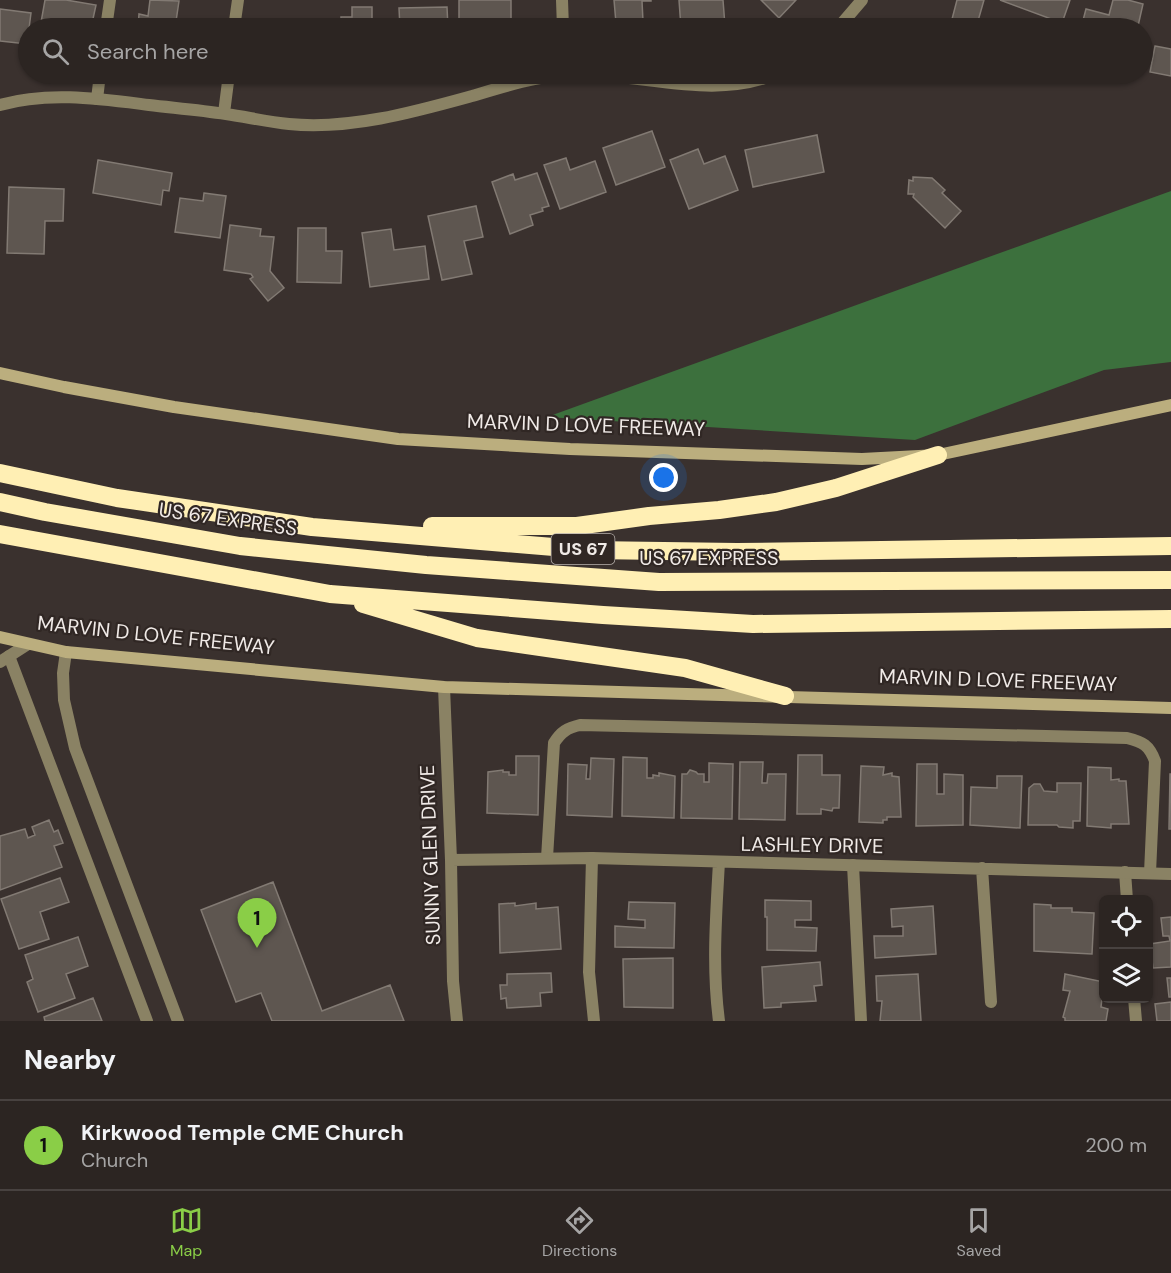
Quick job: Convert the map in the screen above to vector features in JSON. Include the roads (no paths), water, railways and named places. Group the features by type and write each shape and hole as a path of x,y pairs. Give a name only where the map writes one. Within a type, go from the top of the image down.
{"highway":[{"path":"312,527 577,526 649,516 719,510 776,502 836,488 938,455"},
{"name":"US 67","path":"0,473 117,498 312,527 601,550 737,552 1171,546"},
{"name":"US 67 EXPRESS","path":"0,502 240,546 426,565 659,582 1171,580"},
{"path":"0,534 330,594 753,624 1171,619"},
{"path":"330,594 477,638 686,668 785,696"}],"main road":[{"name":"MARVIN D LOVE FREEWAY","path":"0,373 174,407 398,439 570,449 862,459 938,455 1171,405"},
{"name":"MARVIN D LOVE FREEWAY","path":"0,637 66,652 444,687 1171,708"}],"street":[{"path":"107,18 110,0"},
{"path":"235,18 238,0"},
{"path":"562,0 563,18"},
{"path":"847,18 862,0"},
{"path":"97,99 99,84"},
{"path":"224,113 228,84"},
{"path":"0,105 57,98 97,99 224,113 289,124 330,124 362,121 517,84"},
{"path":"689,84 729,86 741,84"},
{"path":"28,644 4,659 147,1021"},
{"path":"66,652 63,673 64,700 75,748 178,1021"},
{"name":"SUNNY GLEN DRIVE","path":"444,687 453,981 457,1021"},
{"path":"547,858 554,743 561,733 570,727 580,725 1127,738 1142,742 1151,749 1155,761 1150,873"},
{"path":"592,858 589,972 594,1021"},
{"name":"LASHLEY DRIVE","path":"451,860 592,858 1171,874"},
{"path":"719,862 714,986 719,1021"},
{"path":"853,865 861,1021"},
{"path":"982,868 991,1002"},
{"path":"1125,872 1127,895"},
{"path":"1134,1003 1136,1021"}],"place":[{"name":"Kirkwood Temple CME Church","path":"257,948"}]}
